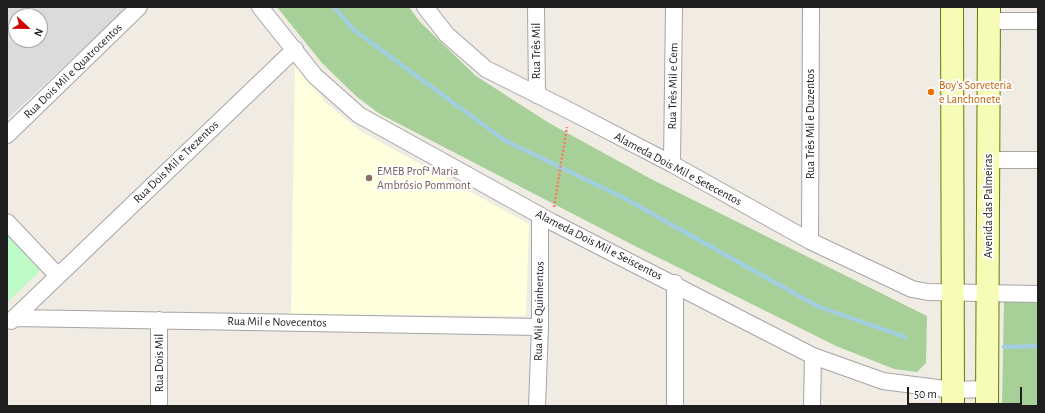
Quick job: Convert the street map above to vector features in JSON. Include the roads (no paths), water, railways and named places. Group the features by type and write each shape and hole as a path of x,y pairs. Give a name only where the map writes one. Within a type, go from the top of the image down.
{"street":[{"name":"Rua Dois Mil e Quatrocentos","path":"7,135 139,7"},
{"name":"Alameda Dois Mil e Seiscentos","path":"260,7 315,76 359,115 546,218 675,283 813,356 883,381 953,398 987,397"},
{"name":"Alameda Dois Mil e Setecentos","path":"424,7 447,35 486,69 570,110 672,164 810,241 912,289 928,292 952,293 1038,294"},
{"name":"Rua Três Mil","path":"536,7 537,95"},
{"name":"Rua Três Mil e Cem","path":"672,164 674,7"},
{"name":"Rua Três Mil e Duzentos","path":"810,241 811,7"},
{"path":"952,7 953,398"},
{"path":"989,14 1038,21"},
{"name":"Avenida das Palmeiras","path":"987,397 987,160 989,14"},
{"name":"Rua Dois Mil e Trezentos","path":"11,321 295,49"},
{"path":"987,160 1038,160"},
{"name":"Rua Mil e Quinhentos","path":"537,406 546,218"},
{"path":"7,222 58,276"},
{"path":"675,283 675,406"},
{"name":"Rua Mil e Novecentos","path":"11,321 159,320 540,327"},
{"name":"Rua Dois Mil","path":"159,320 159,406"},
{"path":"812,406 813,356"}],"waterway":[{"path":"334,7 354,30 504,140 624,198 817,306 905,337"},
{"path":"1004,347 1038,346"}],"place":[{"name":"Boy's Sorveteria e Lanchonete","path":"931,92"},
{"name":"EMEB Profª Maria Ambrósio Pommont","path":"369,178"}]}
